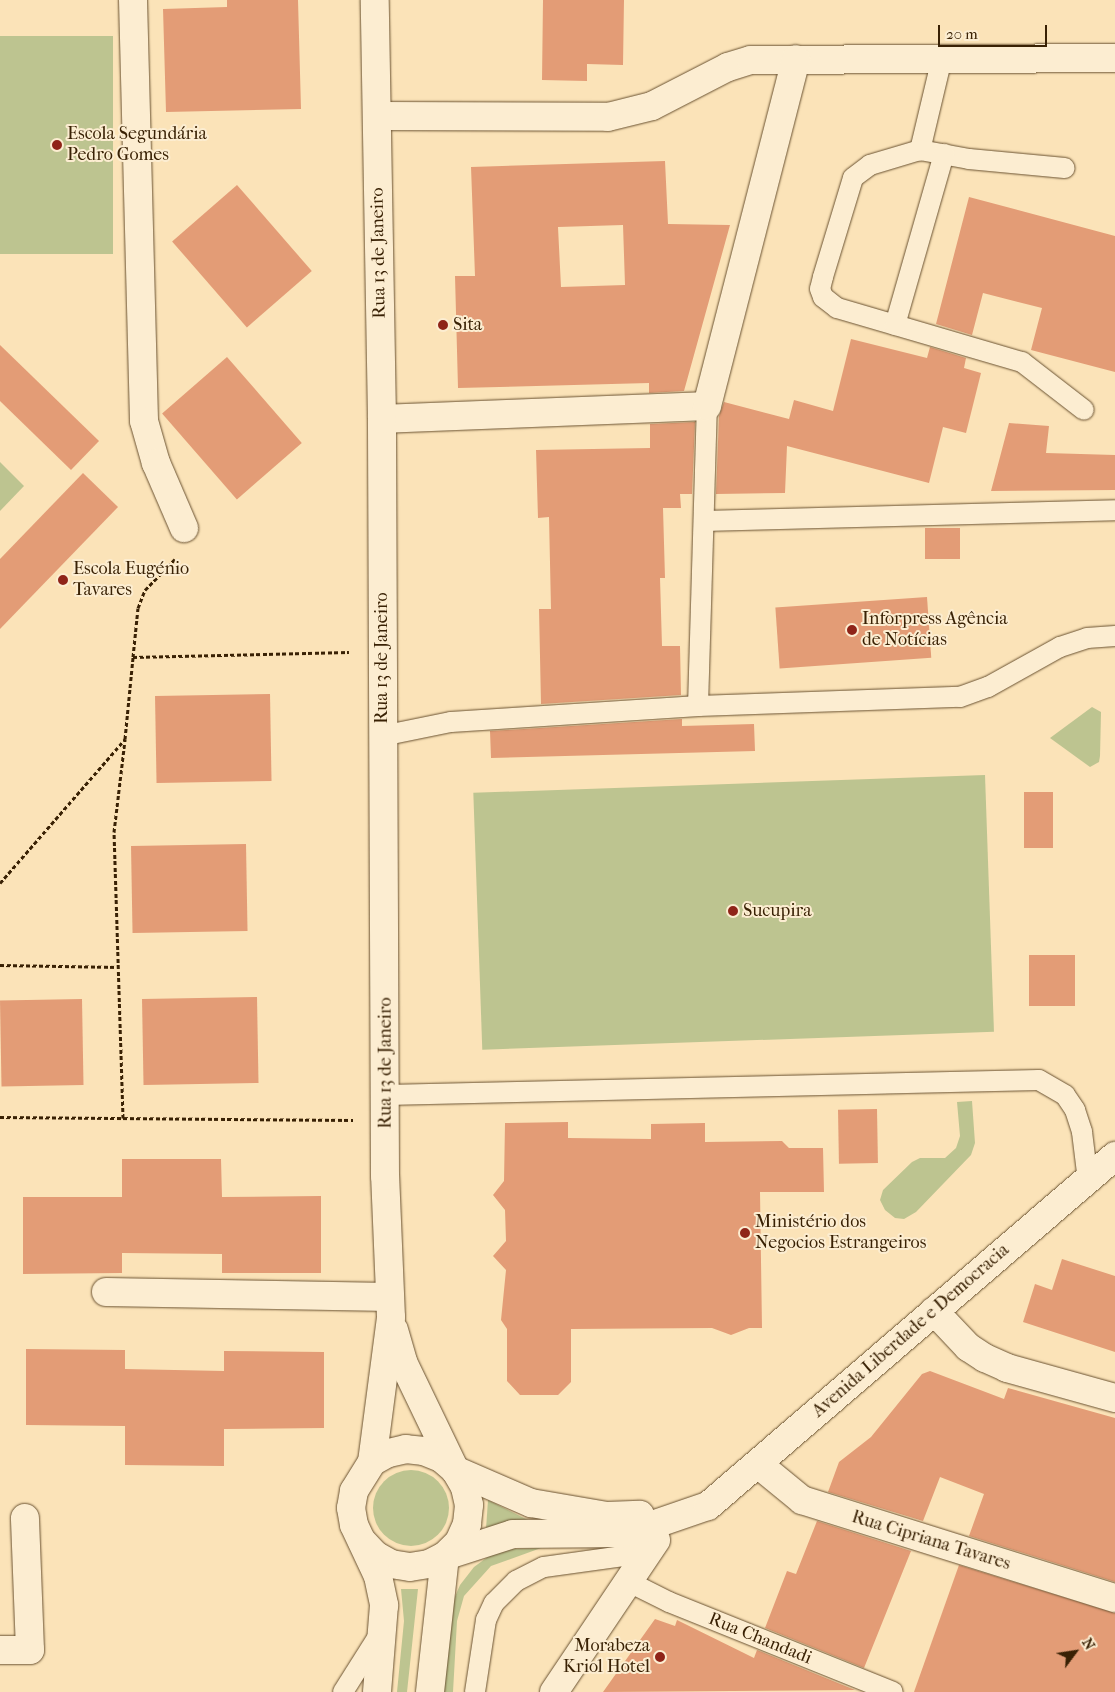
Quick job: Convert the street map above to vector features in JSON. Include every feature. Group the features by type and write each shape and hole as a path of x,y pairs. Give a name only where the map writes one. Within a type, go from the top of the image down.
{"street":[{"path":"133,0 144,421 156,463 184,528"},
{"name":"Rua 13 de Janeiro","path":"372,1462 390,1307 382,736 382,420 375,0"},
{"path":"378,116 608,117 652,106 744,62 796,59 1115,58"},
{"path":"382,420 708,406 796,59"},
{"name":"Avenida Liberdade e Democracia","path":"445,1556 513,1534 629,1533 708,1506 1115,1156"},
{"path":"106,1292 390,1307"},
{"name":"Rua 13 de Janeiro","path":"390,1307 403,1362 455,1470"},
{"path":"934,1311 968,1347 985,1358 1007,1368 1115,1398"},
{"path":"377,1692 384,1605 378,1576 362,1541 351,1508 354,1491 372,1462 388,1453 406,1449 424,1451 441,1458 455,1470 531,1503 570,1512 607,1516 640,1515 708,1506"},
{"name":"Rua Cipriana Tavares","path":"758,1464 802,1500 1115,1598"},
{"path":"362,1541 375,1555 391,1564 410,1567 428,1564 445,1556 459,1542 467,1524 469,1505 465,1487 455,1470"},
{"path":"0,1650 30,1650 25,1518"},
{"path":"558,1691 656,1540"},
{"path":"430,1692 445,1556"}],"lane":[{"path":"920,150 942,58"},
{"path":"1065,168 920,150 870,165 853,178 847,189 820,289 828,304 1022,362 1084,410"},
{"path":"895,325 944,154"},
{"path":"698,706 708,406"},
{"path":"704,521 1115,510"},
{"path":"382,736 451,722 698,706 960,697 988,687 1060,647 1087,638 1115,636"},
{"path":"386,1107 1039,1080 1066,1095 1075,1110 1082,1132 1088,1181"},
{"path":"475,1692 486,1620 494,1603 510,1585 544,1567 623,1556 656,1540 708,1506"},
{"name":"Rua Chandadi","path":"629,1582 669,1602 893,1692"},
{"path":"343,1692 382,1630"}],"path":[{"path":"124,1118 114,832 138,608 145,590 178,557 184,528"},
{"path":"133,657 382,651"},
{"path":"0,883 125,739"},
{"path":"0,965 119,967"},
{"path":"0,1118 124,1118 386,1107"}],"green space":[{"name":"Escola Segundária Pedro Gomes","path":"0,36 113,36 113,254 0,254"},
{"path":"0,462 24,486 0,511"},
{"path":"1092,707 1101,712 1100,756 1099,762 1090,767 1050,738"},
{"name":"Sucupira","path":"985,775 994,1032 482,1050 473,793"},
{"path":"972,1101 975,1143 971,1155 916,1212 904,1219 895,1218 885,1210 880,1200 883,1190 912,1162 920,1158 945,1158 956,1148 960,1136 957,1102"},
{"path":"411,1470 426,1473 438,1481 446,1493 449,1508 446,1523 438,1535 426,1543 411,1546 396,1543 384,1535 376,1523 373,1508 376,1493 384,1481 396,1473"},
{"path":"488,1500 530,1521 486,1529"},
{"path":"541,1548 491,1566 464,1596 457,1621 453,1692 443,1692 450,1608 460,1585 474,1567 489,1556 512,1549"},
{"path":"401,1589 418,1589 407,1692 397,1692 404,1621"}],"building":[{"path":"227,0 298,0 301,109 166,112 163,9 227,7"},
{"path":"543,0 624,0 623,65 587,64 587,81 542,80"},
{"path":"665,161 668,224 730,225 684,391 649,393 649,383 458,388 455,276 475,276 471,167","holes":["623,225 625,285 561,287 558,227"]},
{"path":"237,185 312,271 247,327 172,241"},
{"path":"969,197 1115,236 1115,372 1031,350 1042,308 983,293 972,335 936,324"},
{"path":"851,339 927,358 930,347 966,358 964,368 981,373 966,433 943,427 929,483 787,446 785,493 716,494 719,416 724,402 789,419 794,400 833,411"},
{"path":"0,345 99,441 71,470 0,401"},
{"path":"227,357 302,443 237,499 162,413"},
{"path":"695,422 692,494 680,494 681,508 663,508 665,578 660,578 662,646 680,646 681,695 541,704 539,609 551,609 549,517 538,518 536,450 650,448 650,424"},
{"path":"1009,423 1049,426 1046,453 1115,455 1115,490 991,491"},
{"path":"83,473 118,507 0,629 0,559"},
{"path":"925,528 960,528 960,559 925,559"},
{"path":"927,597 931,658 780,668 775,608"},
{"path":"270,694 272,781 157,783 155,696"},
{"path":"682,719 682,726 754,724 755,751 491,758 490,731"},
{"path":"1024,792 1053,792 1053,848 1024,848"},
{"path":"246,844 248,931 133,933 131,846"},
{"path":"1029,955 1075,955 1075,1006 1029,1006"},
{"path":"257,997 259,1083 144,1085 142,999"},
{"path":"82,999 84,1085 2,1086 0,1000"},
{"path":"877,1109 878,1163 839,1164 838,1110"},
{"path":"568,1122 568,1138 651,1139 651,1124 705,1123 705,1142 782,1141 789,1148 823,1148 824,1192 760,1192 762,1328 749,1328 731,1335 712,1328 571,1329 571,1382 558,1395 520,1395 507,1381 507,1329 501,1320 506,1270 493,1256 506,1241 505,1210 493,1195 504,1181 505,1123"},
{"path":"122,1159 221,1159 222,1197 321,1196 321,1273 222,1273 222,1254 122,1253 122,1273 23,1274 23,1197 122,1197"},
{"path":"1062,1259 1115,1276 1115,1352 1023,1322 1035,1284 1052,1290"},
{"path":"26,1349 125,1350 125,1369 224,1371 224,1351 324,1352 324,1428 224,1429 224,1466 125,1465 125,1426 26,1425"},
{"path":"930,1371 1004,1399 1008,1388 1115,1418 1115,1582 969,1536 984,1494 940,1477 923,1521 828,1492 839,1462 871,1437 922,1374"},
{"path":"817,1521 911,1551 864,1668 765,1628 787,1571 796,1574"},
{"path":"959,1565 1115,1613 1115,1692 914,1692"},
{"path":"655,1619 675,1626 677,1620 754,1658 757,1650 855,1690 603,1692"}],"place":[{"name":"Escola Segundária Pedro Gomes","path":"57,145"},
{"name":"Sita","path":"443,325"},
{"name":"Escola Eugénio Tavares","path":"63,580"},
{"name":"Inforpress Agência de Notícias","path":"852,630"},
{"name":"Sucupira","path":"733,911"},
{"name":"Ministério dos Negocios Estrangeiros","path":"745,1233"},
{"name":"Morabeza Kriol Hotel","path":"660,1657"}]}
